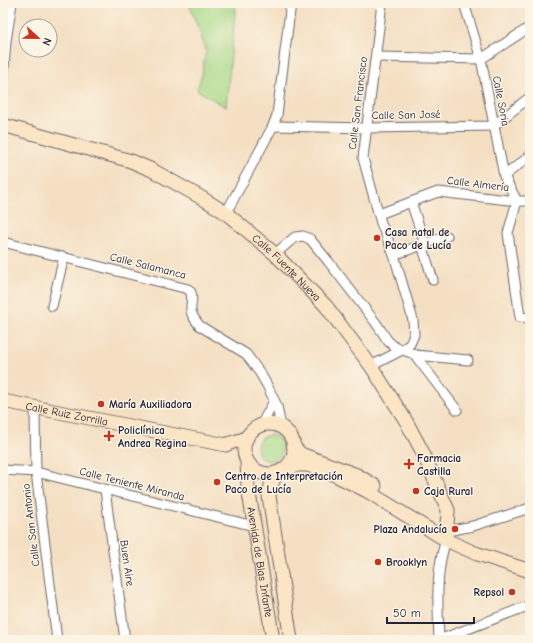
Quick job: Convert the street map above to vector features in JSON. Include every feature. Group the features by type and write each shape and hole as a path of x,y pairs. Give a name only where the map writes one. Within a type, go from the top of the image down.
{"main road":[{"name":"Calle Fuente Nueva","path":"3,125 131,160 172,181 226,213 275,254 326,306 371,366 406,421 431,471 448,510 447,536"},
{"name":"Calle Ruiz Zorrilla","path":"3,401 226,445 247,438"},
{"path":"530,566 447,536 357,475 301,454 294,447 290,435 286,430 274,424 261,425 250,432 247,438 245,444 246,458 258,472 271,474 295,465 307,465 335,475 367,491 475,553 530,571"},
{"name":"Calle Ruiz Zorrilla","path":"226,445 229,450 246,458"},
{"path":"280,471 292,460 294,447"},
{"name":"Avenida de Blas Infante","path":"246,458 248,487 273,640"},
{"name":"Avenida de Blas Infante","path":"280,471 271,485 269,496 291,640"}],"street":[{"path":"3,82 6,41 12,3"},
{"path":"226,213 273,126 277,115 291,3"},
{"name":"Calle San Francisco","path":"371,366 402,350 410,344 414,335 413,320 394,255 381,223 363,158 382,3"},
{"name":"Calle Soria","path":"464,3 481,59 504,176 517,201"},
{"path":"376,57 481,59 530,27"},
{"path":"493,126 530,97"},
{"name":"Calle San José","path":"273,126 367,128 493,126"},
{"path":"504,176 530,156"},
{"name":"Calle Almería","path":"379,214 438,192 517,201 530,201"},
{"path":"517,201 508,233 520,317 530,318"},
{"path":"412,202 433,280"},
{"path":"275,254 295,237 303,236 310,239 376,323 388,341 402,350 415,355 468,360"},
{"path":"394,255 447,236"},
{"name":"Calle Salamanca","path":"3,242 188,288 191,290 192,294 191,312 195,319 200,326 246,354 268,387 277,406 280,422 286,430"},
{"path":"52,306 64,257"},
{"path":"415,355 457,410"},
{"path":"261,425 274,401"},
{"name":"Calle San Antonio","path":"36,407 36,472 57,640"},
{"name":"Calle Teniente Miranda","path":"3,470 36,472 254,526"},
{"name":"Buen Aire","path":"105,490 125,640"},
{"path":"530,508 447,536 442,551 438,572 439,640 530,605"}],"green space":[{"path":"189,3 236,3 226,107 197,90 202,74 206,50"},
{"path":"270,435 279,439 283,448 279,457 270,461 261,457 257,448 261,439"}],"place":[{"name":"Casa natal de Paco de Lucía","path":"377,238"},
{"name":"María Auxiliadora","path":"101,404"},
{"name":"Policlínica Andrea Regina","path":"109,436"},
{"name":"Farmacia Castilla","path":"409,464"},
{"name":"Centro de Interpretación Paco de Lucía","path":"217,482"},
{"name":"Caja Rural","path":"416,491"},
{"name":"Plaza Andalucía","path":"455,529"},
{"name":"Brooklyn","path":"378,562"},
{"name":"Repsol","path":"512,592"}]}
